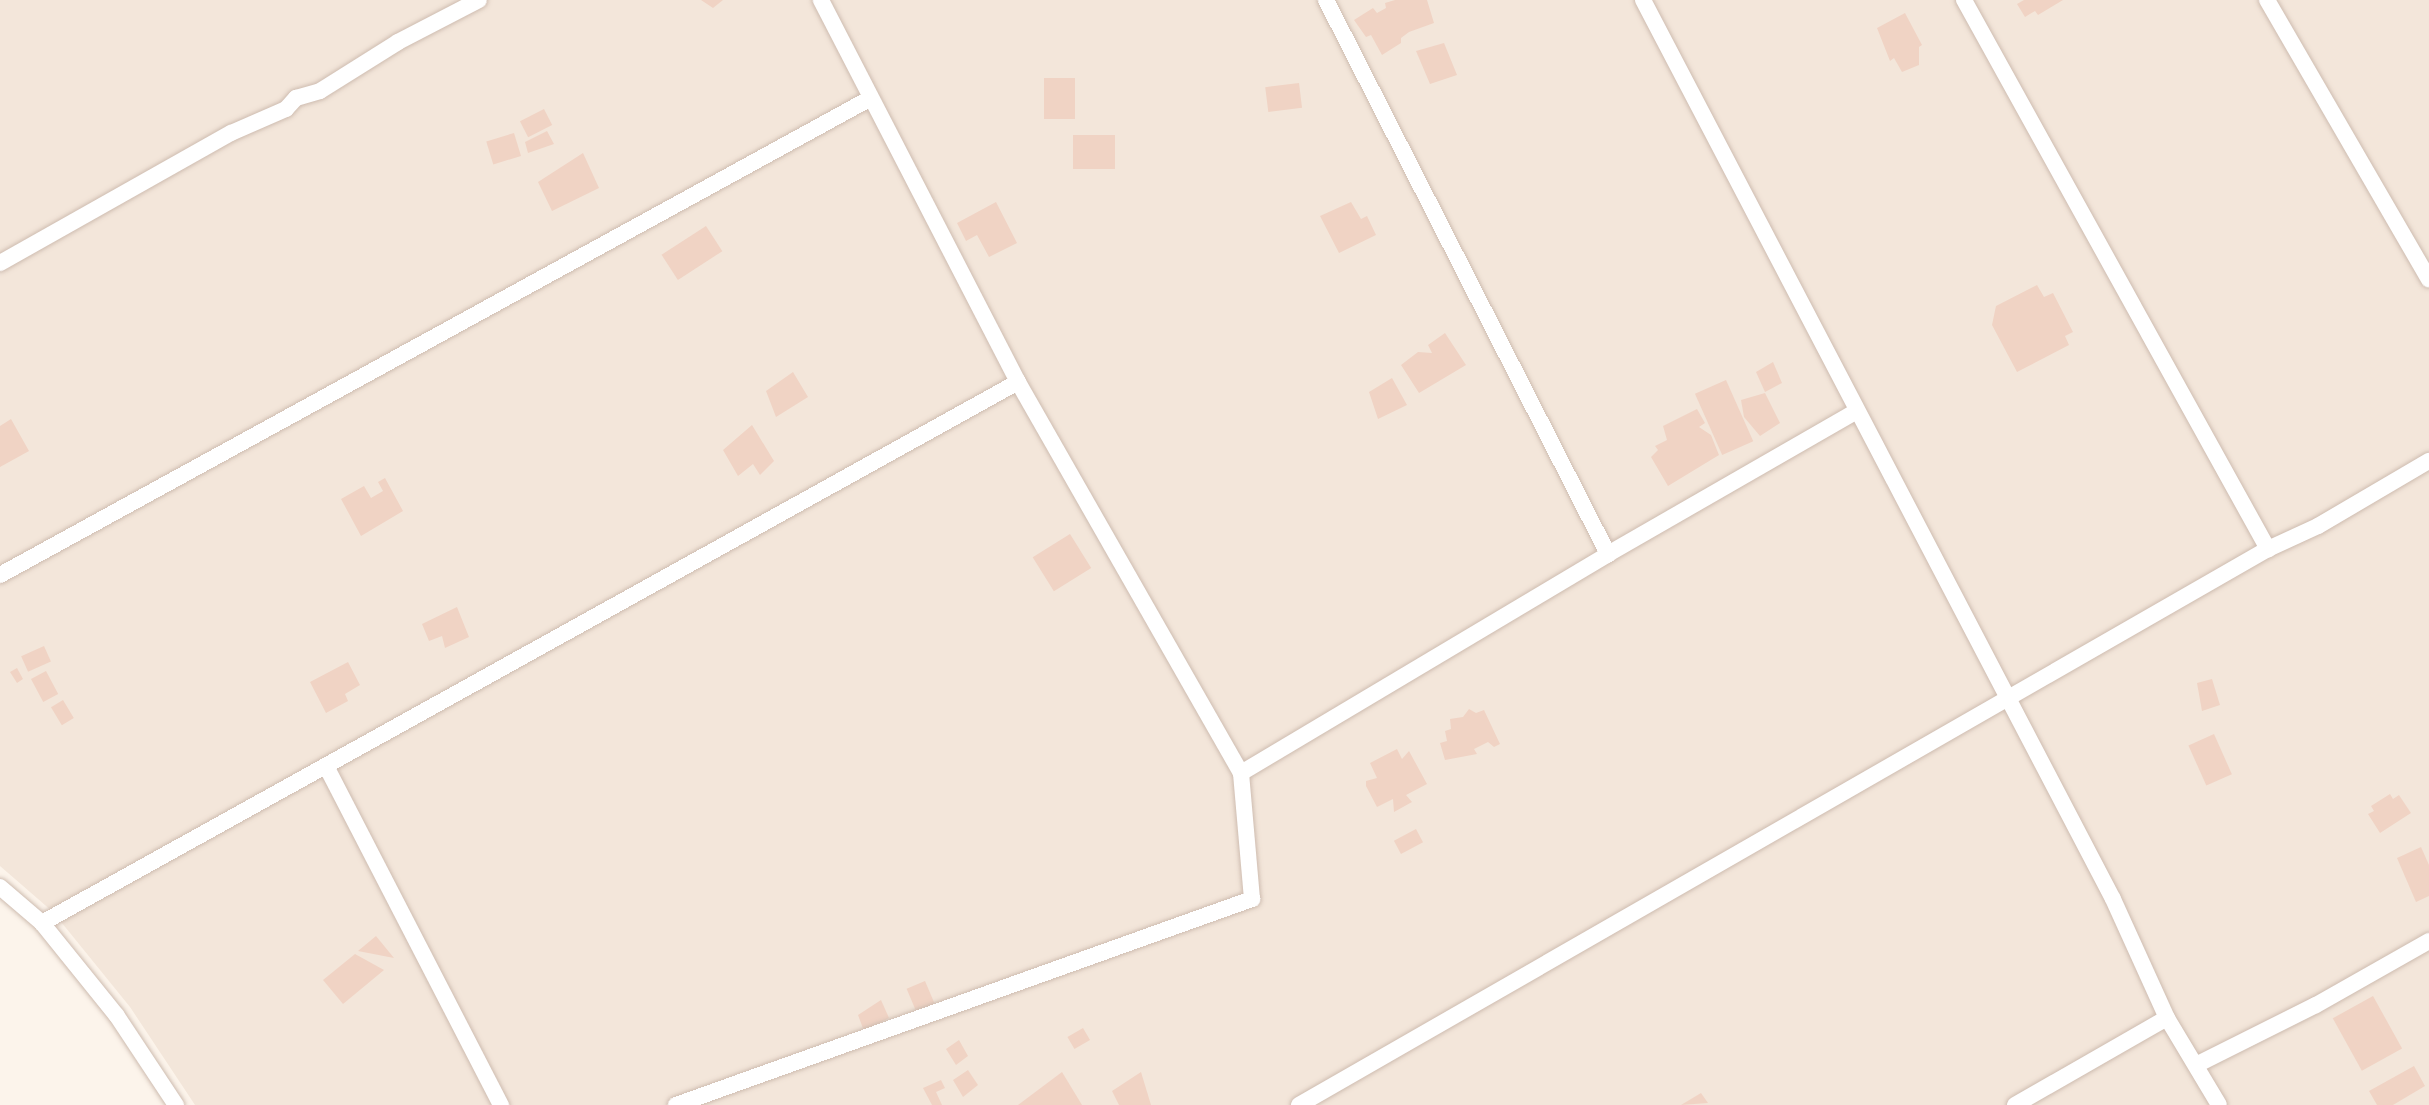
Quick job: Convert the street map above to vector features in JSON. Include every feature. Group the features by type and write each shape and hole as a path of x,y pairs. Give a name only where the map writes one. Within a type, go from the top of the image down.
{"street":[{"path":"2,258 231,133 286,109 296,98 320,91 398,42 479,0"},
{"path":"676,1105 1252,899 1241,773 1018,382 821,0"},
{"path":"1326,0 1608,554"},
{"path":"1643,0 2113,899 2167,1018 2218,1105"},
{"path":"1964,0 2268,549"},
{"path":"2267,0 2429,279"},
{"path":"0,575 871,99"},
{"path":"42,923 1018,382"},
{"path":"1241,773 1608,554 1857,411"},
{"path":"1299,1105 2268,549 2318,526 2429,461"},
{"path":"326,766 501,1105"},
{"path":"0,887 42,923 117,1016 176,1105"},
{"path":"2196,1065 2316,1005 2429,941"},
{"path":"2015,1105 2167,1018"}],"shaded area":[{"path":"0,0 2429,0 2429,1105 195,1105 130,1007 53,912 0,866"}],"building":[{"path":"701,0 723,0 713,8"},
{"path":"1395,0 1427,0 1434,23 1409,32 1401,38 1401,43 1382,55 1371,35 1366,37 1354,20 1373,8 1377,13 1386,8 1385,3"},
{"path":"2024,0 2063,0 2038,15 2035,11 2025,17 2017,4"},
{"path":"1905,13 1922,45 1919,47 1919,65 1902,72 1894,58 1890,61 1877,28"},
{"path":"1444,43 1457,75 1430,84 1416,51"},
{"path":"1044,78 1075,78 1075,119 1044,119"},
{"path":"1299,83 1302,108 1268,112 1265,87"},
{"path":"544,109 552,125 528,137 520,121"},
{"path":"547,131 554,144 528,153 525,142"},
{"path":"514,133 521,156 493,164 486,141"},
{"path":"1073,135 1115,135 1115,169 1073,169"},
{"path":"583,153 599,188 552,211 538,182"},
{"path":"996,202 1017,243 989,257 977,235 966,241 957,223"},
{"path":"1351,202 1361,219 1367,216 1376,235 1339,253 1320,216"},
{"path":"706,226 722,251 678,280 662,255"},
{"path":"2037,285 2044,297 2053,293 2073,332 2065,336 2069,345 2017,372 1992,325 1996,306"},
{"path":"1445,333 1466,365 1419,393 1401,365 1418,352 1432,353 1428,345"},
{"path":"1773,362 1782,383 1765,392 1756,372"},
{"path":"793,372 808,397 776,417 766,391"},
{"path":"1392,378 1407,405 1378,419 1369,392"},
{"path":"1726,380 1753,441 1722,455 1695,394"},
{"path":"1765,393 1780,423 1760,436 1744,417 1741,400"},
{"path":"1697,409 1705,423 1699,427 1711,435 1719,455 1668,486 1651,457 1658,450 1655,446 1667,440 1663,426"},
{"path":"11,419 29,451 0,467 0,426"},
{"path":"752,425 774,461 760,475 753,464 738,476 723,450"},
{"path":"385,478 403,511 361,536 341,499 364,486 371,498 383,491 378,482"},
{"path":"1070,534 1091,568 1054,591 1033,557"},
{"path":"457,607 469,637 445,648 442,636 429,641 422,624"},
{"path":"44,646 51,662 28,672 21,656"},
{"path":"348,662 360,685 345,694 348,701 326,713 310,682"},
{"path":"17,668 23,679 17,683 10,672"},
{"path":"46,671 58,694 43,702 31,679"},
{"path":"2212,679 2220,705 2202,711 2197,683"},
{"path":"63,700 74,718 62,725 51,707"},
{"path":"1469,709 1476,713 1484,710 1500,744 1494,747 1488,742 1474,749 1477,754 1445,760 1440,743 1447,741 1445,731 1451,729 1450,719 1463,717"},
{"path":"2214,734 2232,774 2206,786 2188,745"},
{"path":"1397,749 1402,759 1409,751 1427,784 1406,795 1412,802 1394,812 1393,799 1377,807 1366,786 1366,781 1377,778 1370,763"},
{"path":"2390,794 2393,799 2399,795 2411,813 2380,833 2368,814 2374,811 2371,806"},
{"path":"1416,829 1423,842 1401,854 1394,841"},
{"path":"2421,847 2429,865 2429,896 2416,902 2397,858"},
{"path":"376,936 394,958 358,951"},
{"path":"355,954 384,970 343,1004 323,980"},
{"path":"925,981 936,1007 918,1015 907,989"},
{"path":"2373,996 2402,1048 2362,1071 2333,1018"},
{"path":"881,1000 889,1018 864,1031 858,1015"},
{"path":"1083,1028 1090,1040 1074,1049 1067,1037"},
{"path":"959,1040 968,1056 956,1065 946,1049"},
{"path":"2414,1066 2425,1086 2393,1105 2377,1105 2369,1091"},
{"path":"968,1070 978,1085 963,1097 953,1080"},
{"path":"1062,1072 1082,1105 1018,1105"},
{"path":"1141,1072 1151,1105 1119,1105 1112,1091"},
{"path":"941,1080 945,1088 936,1092 942,1105 932,1105 923,1088"},
{"path":"1701,1093 1708,1103 1681,1105"}]}
